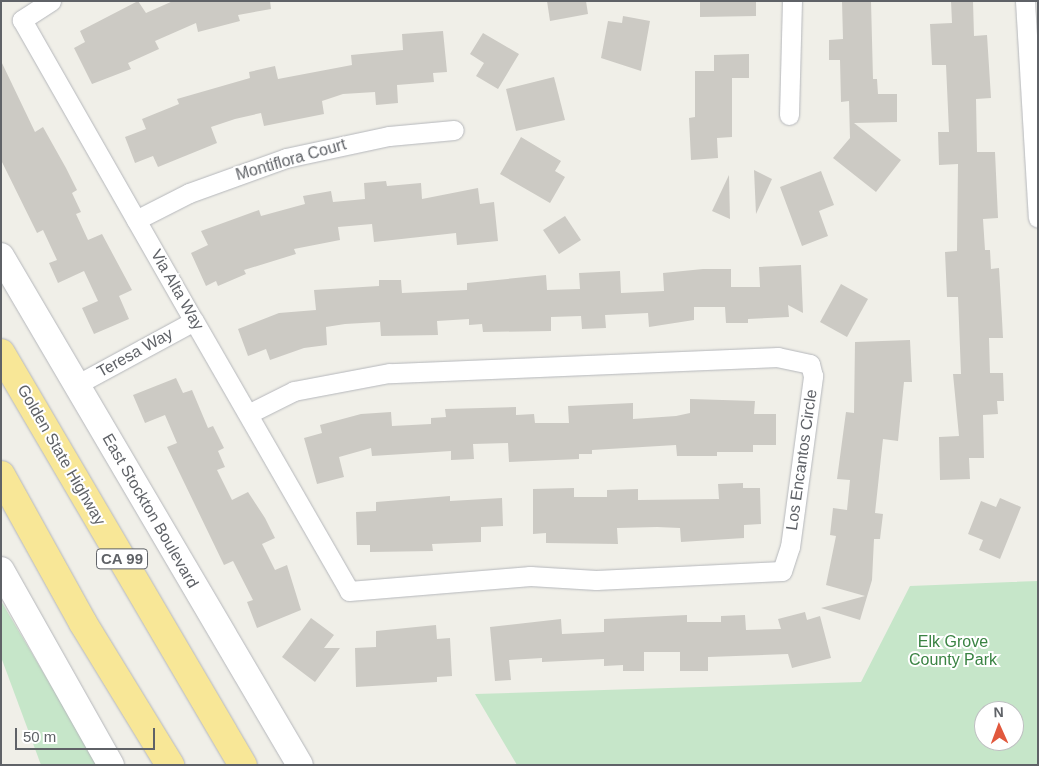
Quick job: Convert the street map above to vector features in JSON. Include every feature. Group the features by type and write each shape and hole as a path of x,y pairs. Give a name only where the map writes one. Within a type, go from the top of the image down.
{"highway":[{"name":"Golden State Highway","path":"1,353 243,765"},
{"path":"1,475 83,623 170,765"}],"street":[{"name":"Via Alta Way","path":"52,1 22,20 349,591"},
{"path":"789,115 792,1"},
{"path":"1025,1 1038,218"},
{"name":"Montiflora Court","path":"136,220 189,194 286,158 389,136 454,130"},
{"name":"East Stockton Boulevard","path":"1,256 300,765"},
{"name":"Teresa Way","path":"76,385 194,321"},
{"name":"Los Encantos Circle","path":"248,414 294,391 389,373 778,357 810,364 813,389 790,547 782,572 596,580 530,576 349,591"},
{"path":"1,570 111,765"}],"green space":[{"name":"Elk Grove County Park","path":"1038,581 1038,765 517,765 475,694 861,682 910,586"},
{"path":"1,601 98,765 41,765 1,657"}],"building":[{"path":"138,1 146,13 173,1 270,1 271,9 238,15 240,21 198,32 196,23 155,41 159,49 128,63 131,69 92,84 74,48 85,42 80,31"},
{"path":"547,1 586,1 588,14 550,21"},
{"path":"700,1 756,1 756,16 700,17"},
{"path":"842,1 871,1 873,79 877,79 878,94 897,94 897,122 854,123 901,160 876,192 833,158 850,138 849,101 841,102 840,60 829,60 829,40 843,39"},
{"path":"951,1 973,1 974,36 987,35 991,98 976,99 977,152 995,152 998,218 983,219 985,250 990,250 991,269 999,268 1003,338 989,338 990,373 1003,373 1004,401 997,401 998,414 983,415 984,458 969,458 970,479 940,480 939,437 959,436 953,374 961,374 958,297 947,297 945,252 957,251 958,164 939,165 938,132 949,132 946,65 932,65 930,24 952,23"},
{"path":"623,16 650,21 641,71 601,58 608,21 622,23"},
{"path":"443,31 447,72 433,73 434,82 397,85 398,103 376,105 375,92 343,94 322,101 324,114 264,126 261,113 235,119 211,127 217,143 158,167 153,156 135,163 125,137 146,129 142,119 179,104 177,99 250,78 249,72 275,66 278,79 352,65 351,55 403,50 402,34"},
{"path":"483,33 519,54 498,89 476,76 484,63 470,54"},
{"path":"749,54 749,78 732,78 732,137 717,138 718,158 691,160 689,118 695,117 695,71 714,71 714,55"},
{"path":"1,61 35,132 43,127 77,190 72,193 81,212 76,214 88,240 102,234 132,290 119,296 129,319 94,334 82,308 98,301 84,271 58,283 49,263 57,260 43,230 37,233 1,160"},
{"path":"554,77 565,120 516,131 506,89"},
{"path":"521,137 561,161 555,171 565,177 550,203 500,174"},
{"path":"754,170 772,179 756,214"},
{"path":"821,171 834,205 819,211 828,236 802,246 780,187"},
{"path":"729,175 730,219 712,211"},
{"path":"386,181 387,186 421,183 422,199 478,188 480,204 494,202 498,241 457,245 456,233 374,242 372,224 338,227 340,240 294,249 296,254 244,270 246,274 218,286 216,281 206,286 191,253 208,245 201,231 259,210 261,216 305,204 303,196 331,191 333,202 365,199 364,183"},
{"path":"565,216 581,240 559,254 543,230"},
{"path":"801,265 803,313 788,305 789,317 748,319 748,323 726,323 725,307 694,307 694,320 649,327 648,313 605,315 606,328 582,329 581,316 551,317 551,331 483,332 482,324 469,325 469,319 437,321 438,335 381,336 380,322 345,324 326,327 327,345 304,348 270,360 266,349 248,356 238,329 279,313 316,310 314,290 379,286 379,280 401,280 402,293 467,290 467,283 546,275 547,290 580,289 579,273 620,271 621,293 664,291 663,273 703,269 731,269 731,287 760,287 759,267"},
{"path":"841,284 868,299 847,337 820,322"},
{"path":"910,340 912,382 904,382 898,441 883,439 875,513 883,514 880,539 874,539 872,580 860,620 821,608 865,596 826,585 836,536 830,535 833,508 847,510 850,480 837,479 846,412 854,413 855,342"},
{"path":"176,378 183,393 192,390 208,428 213,426 224,448 218,451 225,467 217,470 232,500 248,492 265,518 275,538 262,544 275,570 287,565 301,610 257,628 247,602 253,600 233,561 224,565 167,447 177,443 165,415 145,423 133,395"},
{"path":"690,399 755,401 754,414 776,414 776,445 753,445 753,452 717,452 717,456 677,456 676,445 592,450 592,454 579,454 579,459 509,462 508,443 473,444 474,459 451,460 451,451 372,456 371,448 339,457 344,477 317,484 304,438 322,433 320,425 361,414 391,412 392,426 431,424 431,418 446,417 445,409 516,407 516,415 534,414 535,423 569,423 568,406 633,403 633,419 676,416 690,413"},
{"path":"743,483 743,488 760,488 761,524 744,525 744,538 681,542 680,528 657,527 617,528 618,544 546,543 546,533 533,534 533,489 574,488 574,497 607,497 607,490 638,489 638,500 719,499 718,484"},
{"path":"450,496 450,501 502,498 503,526 481,527 481,542 432,544 433,551 370,552 370,545 357,545 356,512 376,511 376,502"},
{"path":"1000,498 1021,507 1000,559 979,550 983,540 968,534 981,501 996,507"},
{"path":"805,612 807,620 820,616 831,658 792,668 788,654 708,657 708,671 680,671 680,652 644,652 644,671 623,671 623,665 604,666 604,659 542,662 542,658 509,660 511,680 495,681 490,627 561,619 562,634 604,632 604,619 687,615 687,622 721,622 721,616 745,615 746,630 781,629 778,619"},
{"path":"311,618 334,635 324,648 340,648 315,682 282,657"},
{"path":"436,625 437,639 450,638 452,676 437,677 437,682 356,687 355,648 376,647 376,631"}]}
